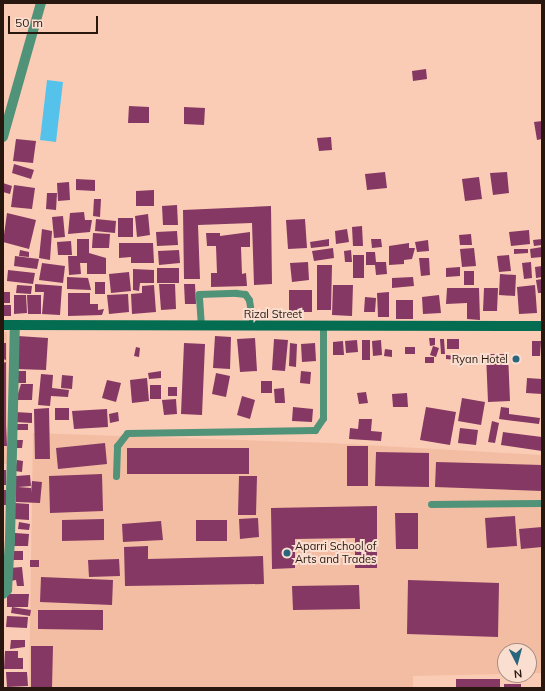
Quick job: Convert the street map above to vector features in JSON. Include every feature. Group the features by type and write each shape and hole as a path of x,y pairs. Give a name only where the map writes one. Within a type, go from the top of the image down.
{"main road":[{"name":"Rizal Street","path":"3,325 542,326"}],"street":[{"path":"3,137 41,3"},
{"path":"3,594 7,590 10,538 15,326"}],"lane":[{"path":"201,326 199,294 236,293 245,294 249,300 253,326"},
{"path":"116,476 117,446 127,433 315,430 322,418 322,326"},
{"path":"431,504 542,504"}],"shaded area":[{"path":"3,332 7,332 7,464 3,464"},
{"name":"Aparri School of Arts and Trades","path":"33,433 331,443 542,455 542,673 537,673 537,643 497,643 497,674 413,676 413,688 29,688"}],"water":[{"path":"47,80 63,82 56,142 40,140"}],"building":[{"path":"426,69 427,79 413,81 412,71"},
{"path":"129,106 149,107 149,123 128,123"},
{"path":"184,107 205,108 204,125 184,124"},
{"path":"542,121 542,139 537,140 534,122"},
{"path":"331,137 332,150 319,151 317,138"},
{"path":"16,139 36,141 33,163 13,161"},
{"path":"14,164 34,170 31,179 12,173"},
{"path":"385,172 387,188 367,190 365,174"},
{"path":"507,172 509,193 493,195 490,173"},
{"path":"479,177 482,199 465,201 462,179"},
{"path":"76,179 95,180 95,191 76,190"},
{"path":"69,182 70,200 58,201 57,183"},
{"path":"3,183 12,186 10,194 3,192"},
{"path":"14,185 35,188 32,209 11,207"},
{"path":"154,190 154,206 136,206 136,191"},
{"path":"47,193 57,193 56,210 46,209"},
{"path":"94,199 101,199 100,217 93,216"},
{"path":"177,205 178,225 163,225 162,206"},
{"path":"271,206 272,284 254,285 252,223 198,225 200,279 184,279 183,210"},
{"path":"84,212 85,220 92,220 90,232 68,234 70,213"},
{"path":"7,213 36,220 29,249 3,242"},
{"path":"148,214 150,235 137,237 135,216"},
{"path":"63,216 65,237 54,238 52,217"},
{"path":"118,218 133,218 133,237 118,237"},
{"path":"96,219 116,221 115,233 95,231"},
{"path":"305,219 307,248 288,249 286,220"},
{"path":"362,226 363,246 353,246 352,227"},
{"path":"42,229 52,231 50,260 39,258"},
{"path":"347,229 349,242 336,244 335,231"},
{"path":"529,230 530,244 511,246 509,232"},
{"path":"177,231 178,245 157,246 156,232"},
{"path":"250,232 250,247 241,247 242,274 246,273 247,286 211,287 211,273 217,273 216,246 207,246 206,233 220,233 220,236"},
{"path":"93,233 110,234 109,248 92,248"},
{"path":"471,234 472,245 460,245 459,235"},
{"path":"77,239 89,239 89,253 106,258 106,274 87,274 87,263 80,263 81,274 69,275 68,256 77,256"},
{"path":"329,239 329,246 311,248 310,242"},
{"path":"371,239 381,239 382,247 372,248"},
{"path":"542,239 542,245 534,246 533,240"},
{"path":"428,240 429,251 417,252 415,242"},
{"path":"71,241 72,255 58,255 57,242"},
{"path":"119,243 153,243 154,263 131,263 131,257 119,258"},
{"path":"409,243 409,248 415,248 412,259 404,260 404,264 389,265 389,246"},
{"path":"542,247 542,257 531,258 530,249"},
{"path":"333,248 334,258 314,261 312,251"},
{"path":"474,248 476,266 462,267 460,249"},
{"path":"514,249 528,249 528,253 514,254"},
{"path":"20,250 29,252 29,257 19,256"},
{"path":"179,250 180,263 159,265 158,251"},
{"path":"351,250 352,262 345,262 344,251"},
{"path":"366,252 375,252 376,262 386,262 387,274 376,275 375,265 366,265"},
{"path":"353,255 364,255 364,278 353,278"},
{"path":"509,255 511,271 499,272 497,256"},
{"path":"15,256 39,259 37,269 14,266"},
{"path":"419,258 429,258 430,275 421,276"},
{"path":"308,262 309,280 292,282 290,263"},
{"path":"531,262 532,278 524,279 522,263"},
{"path":"42,263 65,266 63,283 39,280"},
{"path":"317,265 332,265 331,310 317,310"},
{"path":"542,266 542,277 536,278 535,267"},
{"path":"460,267 460,276 446,277 446,268"},
{"path":"157,268 179,268 179,283 157,283"},
{"path":"133,269 154,270 154,283 140,283 139,291 133,290"},
{"path":"8,270 35,273 33,284 7,281"},
{"path":"464,271 474,271 474,285 464,285"},
{"path":"129,272 131,291 111,293 109,274"},
{"path":"500,274 516,275 515,296 499,295"},
{"path":"67,277 88,278 91,290 67,289"},
{"path":"413,277 414,286 392,288 392,278"},
{"path":"542,279 542,293 538,293 536,280"},
{"path":"95,282 105,282 105,294 95,294"},
{"path":"35,284 62,286 60,315 42,314 44,292 35,292"},
{"path":"159,284 175,284 176,309 161,310"},
{"path":"184,284 195,284 196,304 185,304"},
{"path":"17,285 32,286 31,294 16,293"},
{"path":"154,285 156,312 132,314 131,294 142,293 142,286"},
{"path":"333,285 353,285 352,316 332,315"},
{"path":"535,285 537,313 519,314 517,287"},
{"path":"447,288 479,288 480,320 467,319 467,303 446,304"},
{"path":"484,288 498,288 497,311 483,311"},
{"path":"289,290 312,290 312,312 289,312"},
{"path":"3,292 10,292 10,303 3,303"},
{"path":"389,292 389,317 378,317 377,293"},
{"path":"68,293 90,293 90,304 98,304 98,310 104,309 102,315 68,316"},
{"path":"128,294 129,312 109,314 107,295"},
{"path":"14,295 26,295 27,313 14,314"},
{"path":"27,295 41,295 41,314 28,314"},
{"path":"439,295 441,313 423,314 422,297"},
{"path":"365,297 376,298 375,312 364,312"},
{"path":"396,300 413,300 413,319 396,319"},
{"path":"3,305 11,305 11,316 3,316"},
{"path":"18,336 48,338 46,370 16,369"},
{"path":"215,336 231,337 230,369 213,368"},
{"path":"255,338 257,371 240,372 237,339"},
{"path":"429,338 435,338 435,345 430,346"},
{"path":"274,339 288,340 285,371 272,370"},
{"path":"440,339 444,339 445,354 441,354"},
{"path":"447,339 459,339 459,349 447,349"},
{"path":"357,340 358,352 346,353 345,341"},
{"path":"362,340 370,340 370,360 362,360"},
{"path":"381,340 382,355 373,356 372,341"},
{"path":"343,341 344,355 333,355 333,342"},
{"path":"532,341 541,341 540,356 532,356"},
{"path":"3,343 6,343 6,360 3,359"},
{"path":"184,343 205,344 202,415 181,414"},
{"path":"290,343 297,344 296,367 289,366"},
{"path":"315,343 316,361 302,362 301,344"},
{"path":"433,346 439,348 436,357 430,355"},
{"path":"136,347 140,348 139,357 134,356"},
{"path":"405,347 415,347 415,354 405,354"},
{"path":"385,349 392,350 392,357 384,356"},
{"path":"486,354 508,354 510,401 488,402"},
{"path":"446,355 457,356 456,360 446,359"},
{"path":"425,357 434,357 434,363 425,363"},
{"path":"6,362 7,446 3,446 3,363"},
{"path":"18,371 26,371 26,383 18,383"},
{"path":"161,371 161,378 149,379 148,373"},
{"path":"301,371 311,372 310,384 300,383"},
{"path":"216,373 230,376 226,397 212,394"},
{"path":"41,374 53,375 52,388 69,390 68,397 51,396 50,406 38,405"},
{"path":"62,375 73,376 72,389 61,388"},
{"path":"147,378 149,401 132,403 130,380"},
{"path":"527,378 542,379 542,394 526,393"},
{"path":"107,380 121,383 116,402 102,398"},
{"path":"261,381 272,381 272,393 261,393"},
{"path":"21,384 33,384 32,400 16,400"},
{"path":"150,385 161,385 161,399 150,399"},
{"path":"168,387 177,387 177,396 168,396"},
{"path":"284,388 285,403 275,403 274,389"},
{"path":"366,392 368,403 359,404 357,393"},
{"path":"407,393 408,407 393,407 392,394"},
{"path":"242,396 255,400 250,419 237,415"},
{"path":"462,398 485,402 481,425 458,421"},
{"path":"176,399 177,414 164,415 162,400"},
{"path":"293,407 313,409 312,422 292,421"},
{"path":"426,407 456,412 450,445 420,440"},
{"path":"501,407 509,408 509,414 540,418 539,424 499,419"},
{"path":"49,408 50,459 35,459 34,409"},
{"path":"55,408 69,408 69,420 55,420"},
{"path":"107,409 108,427 74,429 72,411"},
{"path":"15,412 32,413 32,423 15,422"},
{"path":"118,412 119,421 110,423 109,414"},
{"path":"359,419 372,419 371,431 382,432 381,441 349,439 350,428 358,429"},
{"path":"492,421 499,423 495,443 488,442"},
{"path":"16,424 28,424 28,430 16,430"},
{"path":"460,428 478,430 476,445 458,443"},
{"path":"503,432 542,437 542,451 501,445"},
{"path":"14,440 23,440 22,448 15,448"},
{"path":"105,443 107,464 58,469 56,448"},
{"path":"347,446 368,446 368,486 347,486"},
{"path":"127,448 249,448 249,474 127,474"},
{"path":"376,452 429,453 429,487 375,486"},
{"path":"17,460 23,461 22,472 15,471"},
{"path":"436,462 542,465 542,491 435,487"},
{"path":"3,470 6,470 6,485 3,485"},
{"path":"102,474 103,511 50,513 49,476"},
{"path":"30,475 31,486 18,487 31,488 31,493 32,481 42,482 40,503 16,502 16,476"},
{"path":"239,476 257,476 256,515 238,515"},
{"path":"3,490 6,490 8,505 3,505"},
{"path":"15,503 29,504 29,520 14,519"},
{"path":"377,506 377,568 355,568 355,538 295,539 295,568 272,569 271,508"},
{"path":"395,513 418,513 418,549 396,549"},
{"path":"515,516 517,546 487,548 485,518"},
{"path":"258,518 259,537 240,539 239,519"},
{"path":"104,519 104,540 62,541 62,520"},
{"path":"196,520 227,520 227,541 196,541"},
{"path":"161,521 163,540 123,542 122,524"},
{"path":"19,522 30,524 29,530 18,529"},
{"path":"542,527 542,547 521,549 519,529"},
{"path":"15,533 29,534 28,546 14,546"},
{"path":"148,546 148,559 263,556 264,584 125,586 124,547"},
{"path":"12,551 23,551 23,560 12,560"},
{"path":"119,559 120,576 89,577 88,560"},
{"path":"30,560 39,560 39,567 30,567"},
{"path":"22,567 24,586 17,586 16,580 10,581 9,568"},
{"path":"41,577 113,580 112,605 40,602"},
{"path":"408,580 499,583 498,637 407,634"},
{"path":"359,585 360,609 293,610 292,586"},
{"path":"7,594 29,594 28,607 7,607"},
{"path":"12,607 31,610 30,616 11,613"},
{"path":"38,610 103,610 103,630 38,629"},
{"path":"7,616 28,617 27,628 6,627"},
{"path":"11,640 25,640 25,647 10,649"},
{"path":"31,646 53,646 52,688 31,688"},
{"path":"5,651 18,651 18,658 23,658 23,669 4,669"},
{"path":"6,672 27,672 28,686 7,687"},
{"path":"456,679 497,679 497,683 500,683 500,688 456,688"},
{"path":"504,684 521,684 521,688 504,688"}],"place":[{"name":"Ryan Hotel","path":"516,359"},
{"name":"Aparri School of Arts and Trades","path":"287,553"}]}
